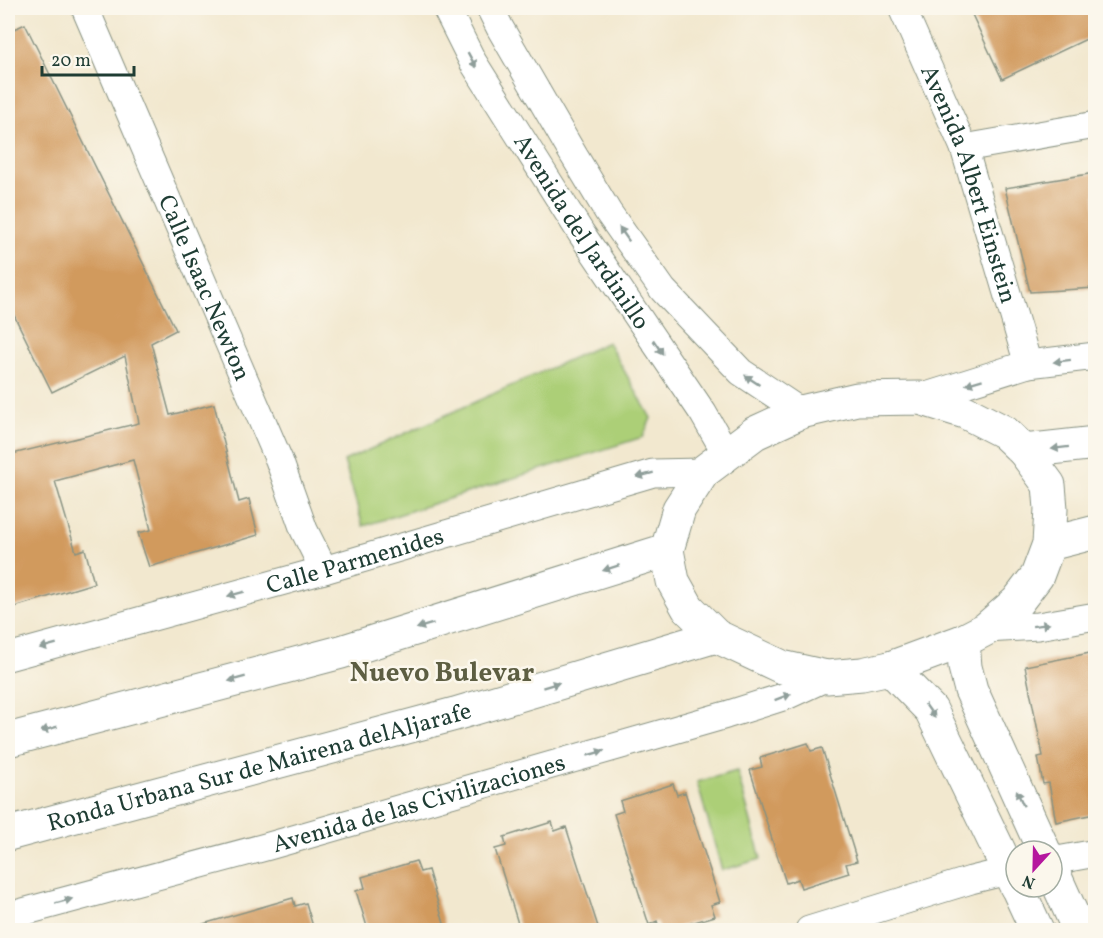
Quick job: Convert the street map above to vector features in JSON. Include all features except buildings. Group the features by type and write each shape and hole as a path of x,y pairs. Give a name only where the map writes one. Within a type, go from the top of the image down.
{"street":[{"name":"Calle Isaac Newton","path":"85,8 279,460 304,530 324,570"},
{"name":"Avenida del Jardinillo","path":"446,8 479,72 587,243 703,413 714,462"},
{"name":"Avenida del Jardinillo","path":"490,8 608,212 663,290 741,372 801,412"},
{"name":"Avenida Albert Einstein","path":"902,8 964,148 1028,364"},
{"path":"964,148 1095,125"},
{"path":"1095,356 1028,364 920,398 857,399 801,412 755,433 714,462 679,509 667,550 673,581 688,608 716,636 782,667 827,677 862,674 890,668 975,635 1095,616"},
{"path":"920,398 965,412 1004,432 1024,452 1048,485 1051,509 1049,544 1037,576 1017,602 975,635 965,667 971,690 1039,839"},
{"path":"1024,452 1095,442"},
{"name":"Calle Parmenides","path":"8,657 324,570 653,473 714,462"},
{"path":"1049,544 1095,532"},
{"path":"8,740 341,652 667,550"},
{"name":"Ronda Urbana Sur de Mairena delAljarafe","path":"8,834 455,714 716,636"},
{"path":"890,668 932,710 1004,858"},
{"name":"Avenida de las Civilizaciones","path":"8,916 726,716 786,696 827,677"},
{"path":"1064,859 1095,853"},
{"path":"809,930 971,880 1004,878"},
{"path":"1064,898 1078,930"},
{"path":"1023,899 1037,930"}],"green space":[{"path":"608,342 651,418 643,437 363,526 344,461"},
{"path":"737,771 761,859 722,870 697,782"}],"district":[{"name":"Nuevo Bulevar","path":"442,672"}]}
